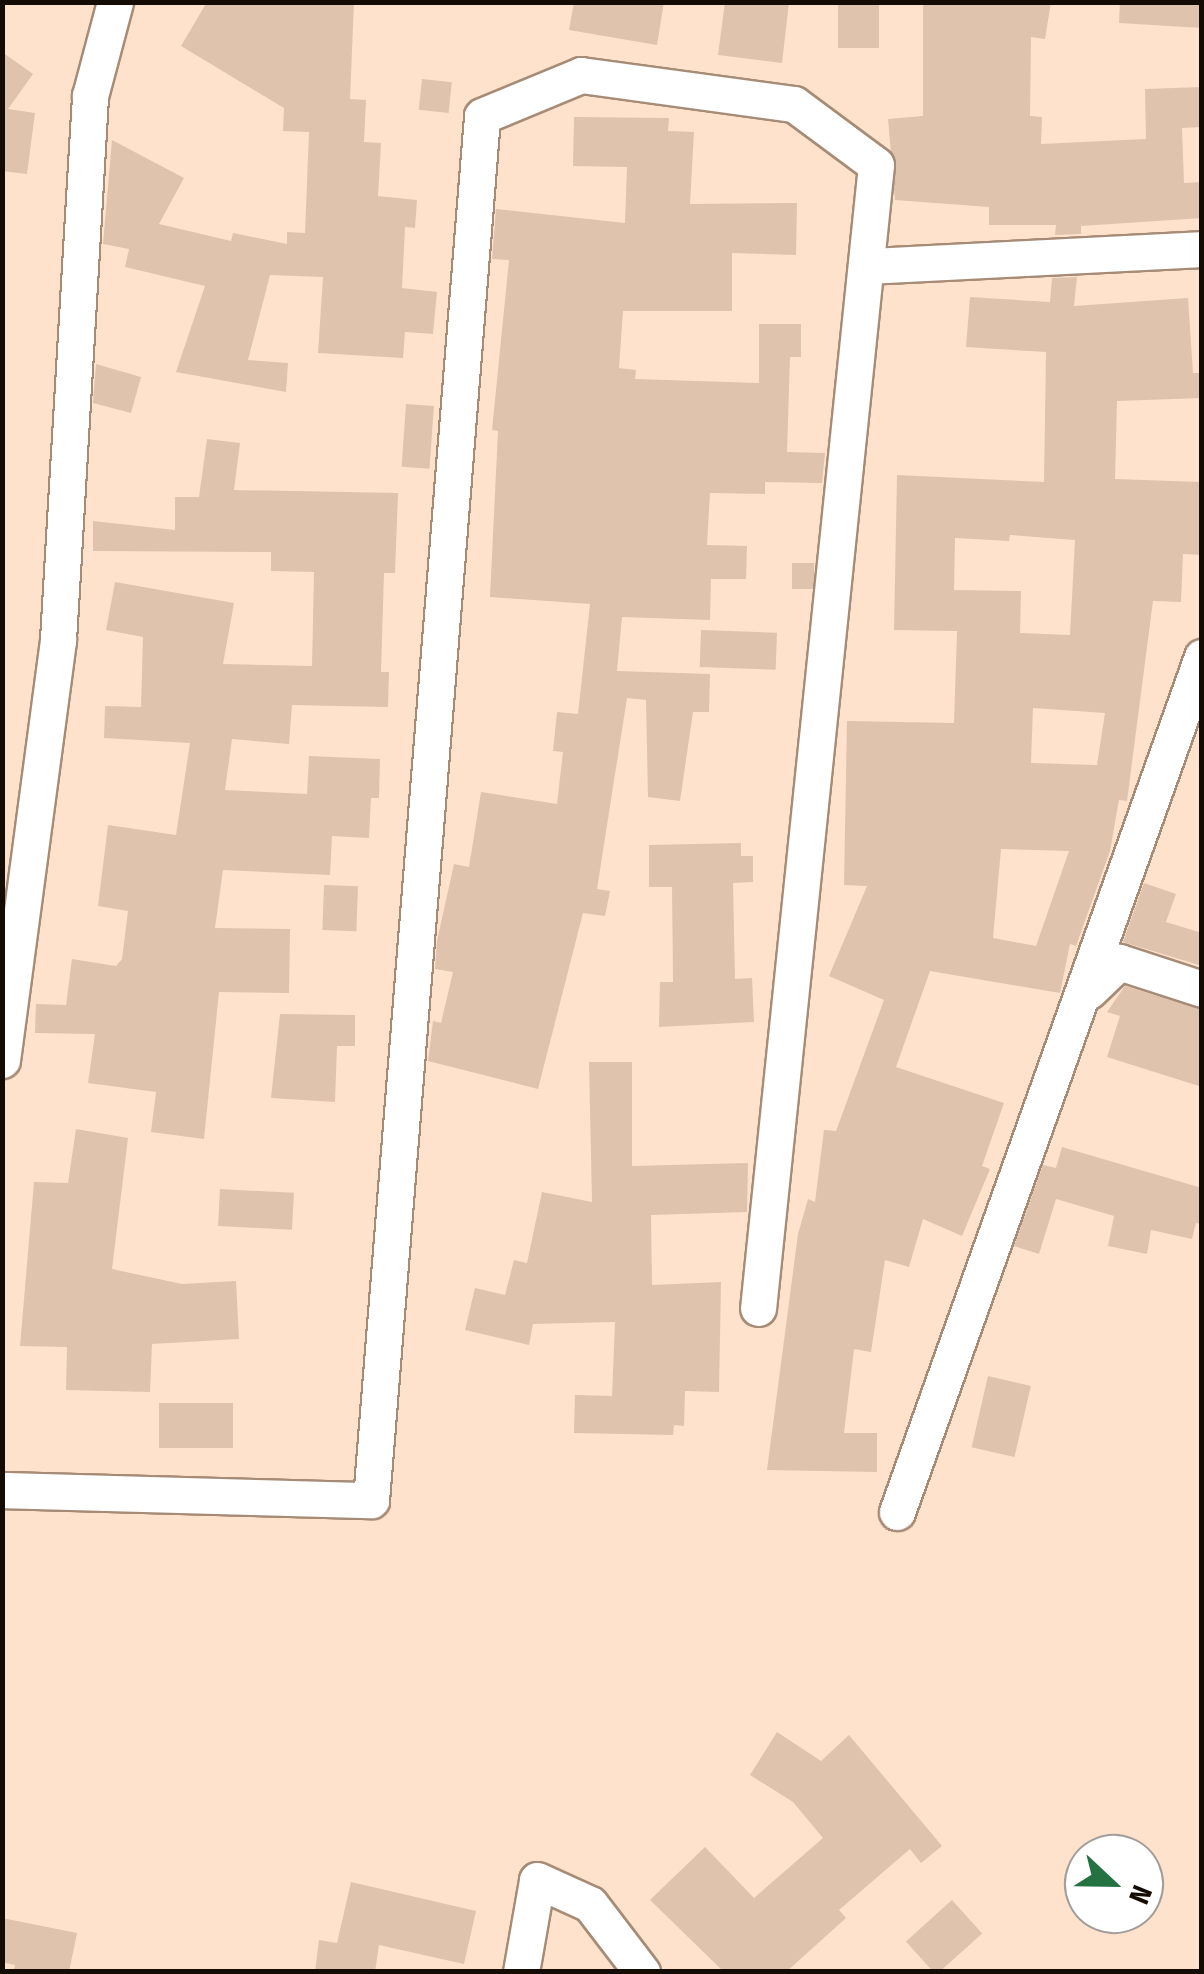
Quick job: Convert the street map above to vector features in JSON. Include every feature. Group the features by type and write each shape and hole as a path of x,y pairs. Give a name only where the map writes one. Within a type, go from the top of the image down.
{"street":[{"path":"2,1060 58,640 90,96 114,2"},
{"path":"2,1490 371,1500 482,116 581,75 794,104 876,165 869,266 758,1308"},
{"path":"869,266 1202,249"},
{"path":"897,1512 1085,995 1202,657"},
{"path":"1085,995 1119,962 1202,989"},
{"path":"521,1972 537,1880 590,1904 642,1972"}],"building":[{"path":"207,2 354,2 350,99 366,100 364,142 381,143 378,196 417,200 415,228 405,227 402,288 437,292 433,334 405,332 403,358 318,353 323,277 270,275 248,360 288,363 286,392 176,372 205,286 125,267 129,249 103,244 112,140 184,178 159,224 231,241 233,233 287,244 287,232 305,233 309,132 283,131 284,108 181,46"},
{"path":"574,2 664,2 657,45 569,30"},
{"path":"725,2 789,2 782,63 718,55"},
{"path":"838,2 879,2 879,48 838,48"},
{"path":"923,2 1051,2 1045,39 1031,37 1030,116 1042,117 1041,144 1146,139 1145,89 1202,87 1202,127 1182,128 1184,183 1202,182 1202,218 1081,226 1081,234 1055,235 1056,225 989,225 989,207 895,200 888,119 923,116"},
{"path":"1120,2 1202,2 1202,28 1119,23"},
{"path":"2,52 33,74 8,109 35,113 27,174 2,171"},
{"path":"422,79 452,82 449,113 419,110"},
{"path":"574,117 669,118 668,131 694,132 690,204 797,203 796,255 732,253 732,311 623,311 619,368 636,370 635,379 759,383 759,324 801,324 801,357 790,357 787,452 825,453 822,483 765,482 765,494 710,493 707,545 747,546 746,579 711,579 710,620 622,617 617,671 710,674 709,712 693,712 680,801 648,797 646,700 627,698 597,889 610,891 605,916 583,913 538,1089 428,1061 433,1021 441,1023 453,972 435,969 437,941 454,864 469,867 481,792 557,804 563,752 553,751 557,712 578,714 590,604 490,597 498,431 492,430 509,260 492,259 496,209 625,223 627,167 573,166"},
{"path":"1077,277 1074,306 1188,298 1193,373 1202,373 1202,398 1117,401 1115,479 1200,482 1202,555 1183,554 1181,602 1153,601 1127,801 1119,800 1110,851 1076,946 1070,944 1060,993 930,971 896,1067 1004,1103 982,1166 990,1169 962,1236 923,1219 909,1267 885,1260 871,1352 854,1349 844,1433 877,1433 877,1472 767,1470 798,1234 808,1199 815,1202 824,1130 836,1131 884,1000 829,976 867,886 844,885 847,721 954,723 957,631 894,630 897,475 1044,482 1046,352 966,347 970,297 1050,302 1052,278","holes":["1010,535 1075,540 1070,635 1020,633 1021,591 954,590 955,538 1009,541","1033,708 1105,713 1097,765 1031,763","1001,849 1069,851 1036,946 993,938"]},
{"path":"96,364 141,377 131,413 93,403"},
{"path":"406,404 434,406 430,469 402,467"},
{"path":"207,439 240,443 234,490 398,493 395,573 384,573 381,672 389,672 388,707 292,705 289,744 232,739 225,790 307,794 309,756 380,759 379,798 371,798 369,838 332,836 330,875 223,870 215,928 290,929 289,993 219,992 204,1139 151,1132 156,1092 88,1083 95,1034 35,1033 36,1004 66,1005 72,959 116,966 122,959 128,911 98,906 108,825 176,835 190,743 104,738 105,706 141,707 143,637 106,630 115,582 234,603 223,664 312,666 314,572 271,571 271,552 93,551 93,521 175,530 175,497 199,497"},
{"path":"792,563 814,563 814,589 792,589"},
{"path":"701,630 777,633 776,670 700,667"},
{"path":"741,843 741,856 753,856 753,882 733,883 735,979 752,978 754,1022 659,1027 660,982 673,982 672,887 649,887 649,845"},
{"path":"1144,883 1176,894 1166,922 1202,933 1202,966 1123,942"},
{"path":"324,885 358,886 356,931 322,930"},
{"path":"1125,986 1202,1010 1202,1087 1107,1057 1120,1016 1107,1012"},
{"path":"280,1014 355,1015 355,1046 337,1046 335,1102 271,1098"},
{"path":"589,1062 632,1062 632,1166 748,1163 747,1212 651,1215 652,1285 721,1282 719,1392 685,1391 684,1426 674,1425 673,1435 574,1433 575,1395 612,1396 615,1322 533,1324 529,1345 465,1330 475,1288 505,1295 514,1260 527,1263 542,1192 592,1202"},
{"path":"76,1129 128,1138 112,1269 182,1284 236,1281 239,1339 152,1344 150,1392 66,1390 67,1347 20,1346 34,1182 68,1183"},
{"path":"1062,1147 1202,1188 1202,1224 1196,1223 1192,1239 1151,1230 1147,1254 1108,1246 1114,1216 1056,1199 1039,1254 1014,1246 1043,1165 1056,1168"},
{"path":"220,1189 294,1193 292,1230 218,1226"},
{"path":"988,1376 1031,1386 1014,1457 972,1447"},
{"path":"159,1403 233,1403 233,1448 159,1448"},
{"path":"777,1732 821,1761 849,1735 942,1846 921,1863 910,1849 839,1910 846,1918 786,1972 724,1972 650,1900 705,1847 754,1898 823,1838 793,1802 750,1775"},
{"path":"351,1882 476,1911 464,1964 379,1945 375,1972 315,1972 319,1940 337,1943"},
{"path":"952,1900 982,1933 939,1972 933,1972 906,1941"},
{"path":"2,1918 77,1933 69,1972 13,1972 15,1965 2,1962"}]}
